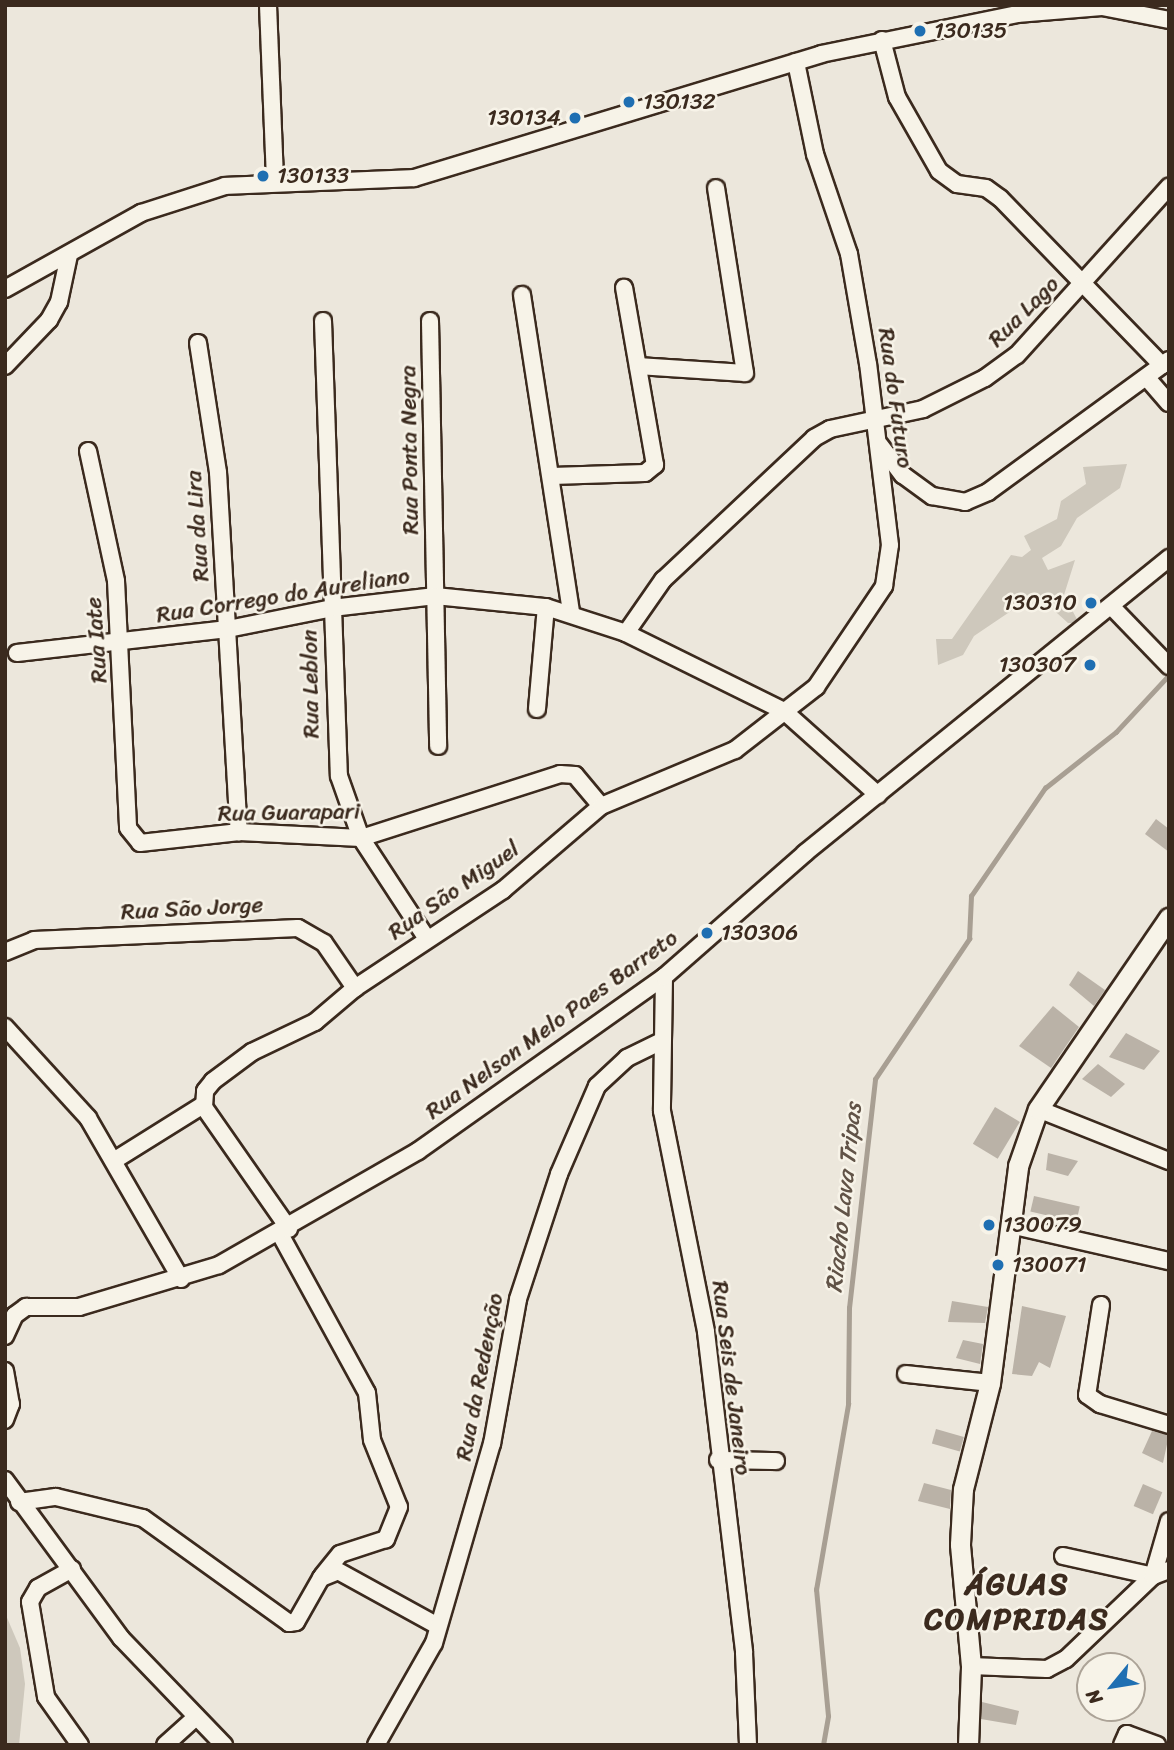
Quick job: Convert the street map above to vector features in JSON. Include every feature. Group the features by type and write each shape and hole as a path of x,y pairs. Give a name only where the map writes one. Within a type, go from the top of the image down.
{"main road":[{"path":"968,1745 971,1666 960,1581 961,1518 990,1383 1018,1166 1038,1109 1167,926"}],"street":[{"path":"268,5 275,180"},
{"path":"5,289 176,199 275,180 359,183 414,178 796,62 882,40 1031,8 1102,7 1169,20"},
{"path":"880,444 903,475 932,496 965,502 1166,362 992,192 957,184 939,171 897,97 882,40"},
{"name":"Rua do Futuro","path":"784,711 827,674 884,586 890,545 877,419 849,254 815,154 796,62"},
{"name":"Rua Lago","path":"626,633 663,580 798,451 830,429 923,409 985,378 1017,355 1169,187"},
{"path":"638,366 746,373 716,188"},
{"path":"5,366 54,310 69,255"},
{"path":"552,476 651,470 657,456 624,288"},
{"path":"522,295 571,612"},
{"name":"Rua Leblon","path":"323,321 335,750 361,838 427,939"},
{"name":"Rua Ponta Negra","path":"430,321 438,746"},
{"name":"Rua da Lira","path":"198,343 218,472 239,832"},
{"path":"1147,377 1169,403"},
{"name":"Rua Iate","path":"88,451 116,581 122,643 128,828"},
{"name":"Rua Nelson Melo Paes Barreto","path":"5,1336 15,1315 26,1307 79,1307 181,1279 285,1232 418,1151 664,977 878,795 1169,558"},
{"name":"Rua Corrego do Aureliano","path":"18,653 228,629 332,608 435,596 546,607 571,612 626,633 784,711 878,795"},
{"path":"537,709 546,607"},
{"path":"1112,607 1167,665"},
{"name":"Rua São Miguel","path":"204,1105 205,1091 230,1068 315,1022 355,988 503,890 601,806 735,750 784,711"},
{"name":"Rua Guarapari","path":"128,828 148,846 239,832 361,838 535,781 575,775 601,806"},
{"name":"Rua São Jorge","path":"5,953 34,940 298,928 324,943 355,988"},
{"name":"Rua Seis de Janeiro","path":"664,977 660,1042 662,1111 706,1332 718,1460 744,1653 748,1745"},
{"path":"5,1027 52,1072 115,1160 181,1279"},
{"name":"Rua da Redenção","path":"376,1745 412,1685 438,1626 492,1444 518,1299 547,1203 597,1086 626,1058 660,1042"},
{"path":"19,1502 56,1497 143,1518 289,1623 296,1622 321,1578 340,1554 386,1539 399,1507 372,1440 368,1393 285,1232 204,1105 115,1160"},
{"path":"1038,1109 1169,1161"},
{"path":"1010,1226 1169,1261"},
{"path":"1101,1305 1087,1395 1100,1404 1169,1425"},
{"path":"5,1371 10,1404 5,1420"},
{"path":"906,1374 990,1383"},
{"path":"718,1460 776,1461"},
{"path":"5,1480 121,1638 224,1745"},
{"path":"1153,1576 1169,1521"},
{"path":"1063,1556 1153,1576"},
{"path":"72,1569 38,1588 30,1602 46,1697 80,1745"},
{"path":"971,1666 1046,1669 1066,1659 1153,1576 1169,1570"},
{"path":"321,1578 338,1571 353,1576 438,1626"},
{"path":"165,1745 196,1717"},
{"path":"1122,1745 1127,1734 1157,1745"}],"shaded area":[{"path":"1127,464 1120,488 1077,518 1061,546 1042,558 1048,570 1075,560 1064,595 1079,623 1068,623 1036,594 974,636 963,655 938,665 936,639 952,639 1011,555 1022,557 1031,550 1024,536 1057,519 1061,501 1086,484 1083,467"},
{"path":"5,1613 20,1648 25,1684 19,1745 5,1745"}],"building":[{"path":"1156,819 1169,829 1169,852 1145,834"},
{"path":"1078,971 1105,990 1094,1006 1069,985"},
{"path":"1053,1006 1079,1027 1051,1068 1019,1046"},
{"path":"1126,1033 1160,1051 1144,1070 1109,1057"},
{"path":"1098,1064 1125,1084 1111,1097 1082,1079"},
{"path":"995,1107 1020,1122 998,1159 973,1144"},
{"path":"1048,1153 1078,1161 1068,1176 1046,1170"},
{"path":"1034,1196 1080,1207 1076,1222 1030,1212"},
{"path":"952,1301 988,1307 985,1323 948,1322"},
{"path":"1022,1306 1066,1316 1050,1368 1039,1362 1032,1376 1012,1374"},
{"path":"963,1340 983,1344 980,1364 956,1358"},
{"path":"936,1429 964,1437 960,1451 932,1443"},
{"path":"1152,1431 1169,1435 1163,1463 1142,1453"},
{"path":"924,1483 951,1490 950,1509 918,1501"},
{"path":"1143,1484 1162,1492 1153,1514 1134,1506"},
{"path":"982,1702 1019,1711 1016,1725 981,1719"}],"waterway":[{"name":"Riacho Lava Tripas","path":"823,1745 828,1716 816,1590 848,1404 849,1308 875,1079 969,939 971,896 1045,788 1116,732 1169,675"}],"place":[{"name":"130135","path":"920,31"},
{"name":"130132","path":"629,102"},
{"name":"130134","path":"575,118"},
{"name":"130133","path":"263,176"},
{"name":"130310","path":"1091,603"},
{"name":"130307","path":"1090,665"},
{"name":"130306","path":"707,933"},
{"name":"130079","path":"989,1225"},
{"name":"130071","path":"998,1265"}],"district":[{"name":"ÁGUAS COMPRIDAS","path":"1017,1601"}]}
